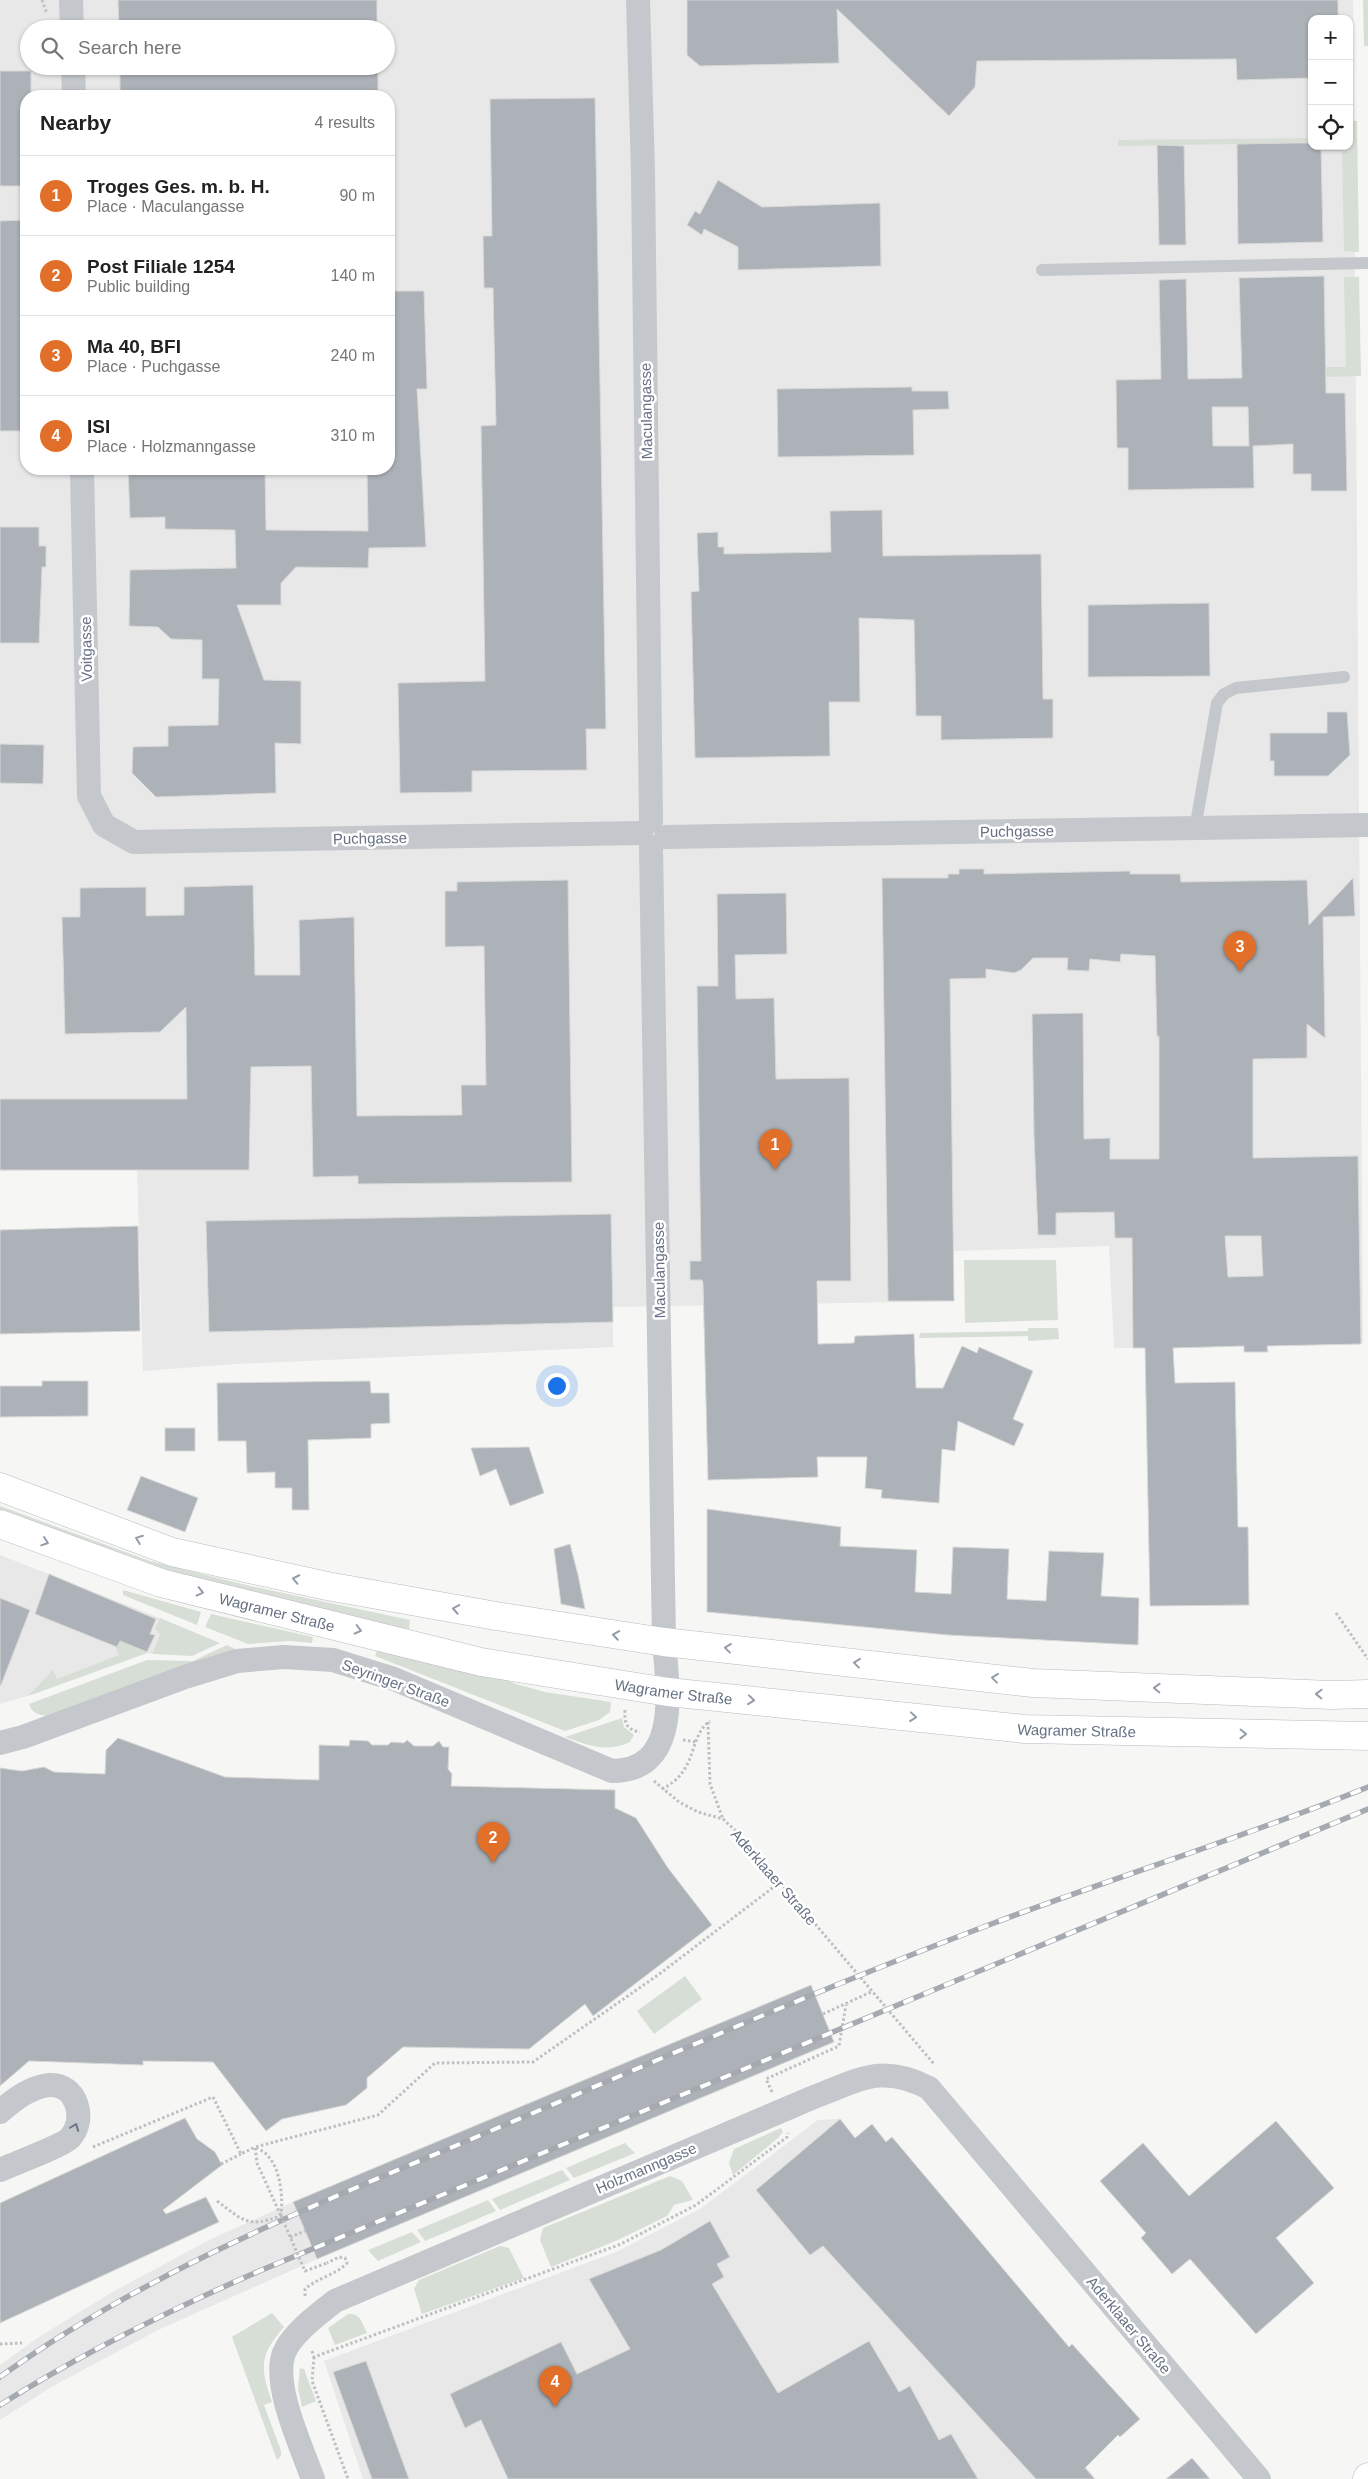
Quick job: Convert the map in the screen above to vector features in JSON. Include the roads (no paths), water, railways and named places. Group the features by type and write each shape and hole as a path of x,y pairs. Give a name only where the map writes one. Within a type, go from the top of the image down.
{"main road":[{"path":"0,1487 172,1552 336,1588 496,1616 664,1642 1033,1683 1331,1695 1368,1694"},
{"name":"Wagramer Straße","path":"0,1524 161,1583 481,1662 668,1692 1025,1729 1368,1736"}],"street":[{"path":"71,0 72,20"},
{"name":"Maculangasse","path":"638,0 643,173 664,1642 668,1692"},
{"path":"73,75 74,90"},
{"name":"Voitgasse","path":"82,475 89,796 104,825"},
{"name":"Puchgasse","path":"104,825 134,842 1195,829 1368,825"},
{"name":"Seyringer Straße","path":"0,1743 23,1737 185,1677 238,1661 284,1657 334,1660 394,1679 563,1748 600,1767 623,1771 641,1765 657,1748 667,1716 668,1692"},
{"name":"Holzmanngasse","path":"313,2479 288,2412 281,2380 284,2353 304,2327 335,2300 780,2111 860,2080 887,2074 909,2078 929,2088 999,2170"},
{"path":"0,2112 10,2103 37,2087 52,2085 66,2089 78,2104 78,2124 69,2139 0,2170"},
{"name":"Aderklaaer Straße","path":"999,2170 1259,2479"}],"lane":[{"path":"1042,270 1368,263"},
{"path":"1195,829 1216,703 1224,694 1236,688 1344,677"}],"railway":[{"path":"0,2377 56,2339 114,2304 173,2272 233,2242 356,2187 865,1973 1041,1906 1275,1823 1368,1787"},
{"path":"0,2405 94,2350 257,2272 1368,1809"}],"place":[{"name":"Ma 40, BFI","path":"1240,972"},
{"name":"Troges Ges. m. b. H.","path":"775,1170"},
{"name":"Post Filiale 1254","path":"493,1863"},
{"name":"ISI","path":"555,2407"}]}
